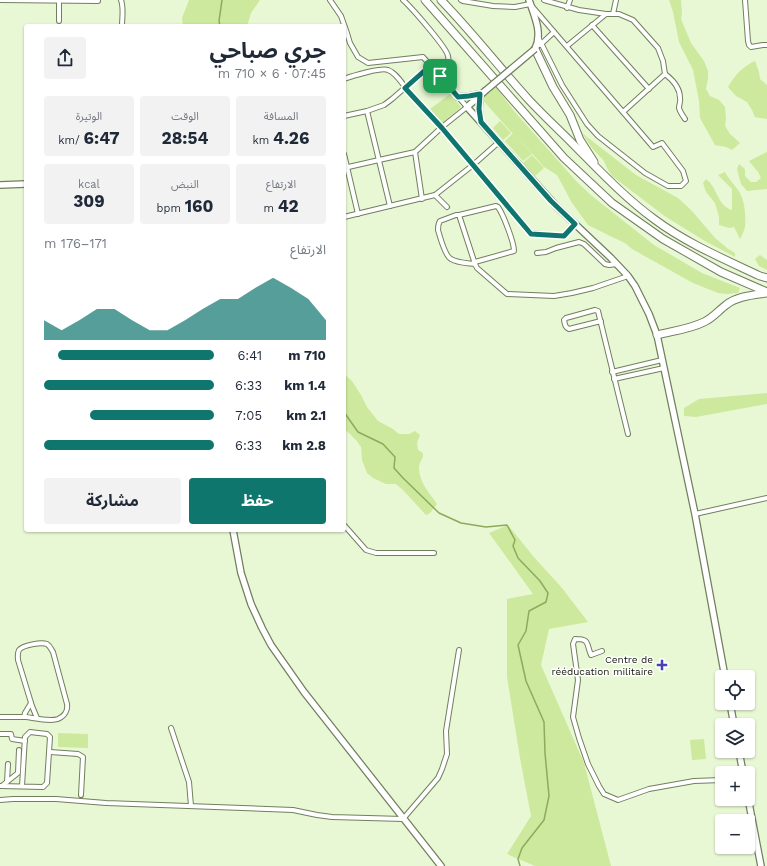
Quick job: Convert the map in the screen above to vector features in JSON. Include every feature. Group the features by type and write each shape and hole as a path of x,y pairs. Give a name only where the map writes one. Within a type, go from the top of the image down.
{"highway":[{"path":"425,0 564,158 612,203 663,239 722,272 767,292"},
{"path":"441,0 530,100 600,172 629,198 654,219 686,240 767,278"},
{"path":"538,46 555,90 570,115 580,140 600,172"},
{"path":"740,280 745,285 745,290 740,298"},
{"path":"657,335 692,327 706,322 735,299 767,292"}],"main road":[{"path":"530,2 537,24 538,46 467,106 551,201 628,276 649,314 657,335 695,514 724,670"},
{"path":"458,97 483,92"},
{"path":"481,122 479,109 483,92"},
{"path":"0,185 24,184"},
{"path":"233,532 241,573 249,598 262,628 272,645 304,692 441,866"},
{"path":"750,806 761,866"}],"street":[{"path":"0,0 98,1"},
{"path":"59,0 59,21"},
{"path":"121,0 122,24"},
{"path":"330,0 341,16 344,24"},
{"path":"403,0 443,46 448,56 448,64 440,76"},
{"path":"461,0 493,6 515,8 530,2 653,147 662,143 683,171 686,181 681,186 668,186 645,172 598,136 587,124 538,46 554,32"},
{"path":"544,0 568,8 606,14 619,14 633,20 658,48 665,74 676,84 681,100 679,109 685,119"},
{"path":"568,8 570,0"},
{"path":"613,14 616,0"},
{"path":"745,0 749,45 751,47 767,45"},
{"path":"567,46 606,14"},
{"path":"592,26 649,89"},
{"path":"346,30 358,57 368,64 423,57 467,106 415,152 346,168 358,214"},
{"path":"346,116 367,111 384,105 431,65"},
{"path":"346,78 386,69 393,73 474,165 531,234 564,236 575,224"},
{"path":"623,112 665,74"},
{"path":"367,111 390,206"},
{"path":"346,217 436,195 474,165 499,142"},
{"path":"415,152 422,199"},
{"path":"436,195 447,207"},
{"path":"496,206 503,216 515,249 514,251 475,263 458,262 447,256 438,229 438,223 449,217 496,206"},
{"path":"459,215 475,263 481,272 507,294 554,296 572,294 628,276"},
{"path":"537,253 546,252 579,242 584,244 605,264 617,264"},
{"path":"601,321 569,329 565,326 564,320 566,318 596,310 598,311 601,321 612,372 628,434"},
{"path":"612,372 662,360"},
{"path":"614,380 664,368"},
{"path":"695,514 767,498"},
{"path":"346,527 366,550 370,552 434,553"},
{"path":"602,652 591,655 584,639 575,639 573,644 578,680 573,717 588,764 598,786 604,794 618,800 649,789 694,781 715,781"},
{"path":"0,717 57,719 65,714 68,707 67,700 51,649 43,643 22,648 18,652 18,660 37,718"},
{"path":"0,800 56,799 106,804 293,810 332,817 403,819 438,778 447,754 446,731 458,650"},
{"path":"24,717 25,712 31,703"},
{"path":"171,728 189,782 191,806"},
{"path":"1,786 43,787 47,783 50,737 47,734 30,732 25,737 22,786"},
{"path":"0,734 11,734 12,739 25,741"},
{"path":"1,786 18,773 19,750"},
{"path":"50,752 78,754 83,757 81,795"},
{"path":"7,782 8,764"}],"green space":[{"path":"189,0 260,0 251,13 248,24 183,24 182,18"},
{"path":"669,0 681,0 681,19 691,43 704,61 708,71 706,89 710,96 719,100 725,107 725,126 730,134 740,143 732,150 715,145 700,118 699,101 693,70 679,42"},
{"path":"755,61 760,79 767,85 767,119 755,117 747,102 736,96 728,87 739,72"},
{"path":"496,87 514,111 577,182 592,196 654,245 702,273 740,288 738,293 718,293 693,283 632,249 625,243 588,225 572,203 557,175 544,167 514,133 532,154 523,161 505,141 513,133 481,98"},
{"path":"450,94 461,107 441,124 430,109"},
{"path":"500,121 511,133 503,140 493,128"},
{"path":"582,133 636,175 678,198 692,211 715,238 735,253 735,257 705,241 666,217 612,176 604,161 591,147"},
{"path":"767,152 767,189 747,191 741,184 737,169 739,164 745,169 745,176 751,182 756,182 761,178 749,161"},
{"path":"532,155 544,168 535,176 523,163"},
{"path":"725,172 740,193 744,205 745,227 740,239 734,227 729,228 719,225 719,217 715,203 706,192 703,183 706,179 710,182 724,206 732,210 732,189 718,175"},
{"path":"760,255 767,260 767,270 759,266 755,259"},
{"path":"346,376 352,381 367,407 378,421 399,434 409,434 415,431 420,435 417,443 418,450 423,453 423,457 419,467 419,473 425,487 437,504 430,513 426,515 396,484 386,484 373,478 367,473 362,460 361,447 347,431"},
{"path":"767,393 767,404 696,417 684,416 684,408 699,399"},
{"path":"508,525 562,588 588,622 549,629 541,665 584,763 611,866 535,866 507,854 531,816 507,677 507,599 533,594 489,533"},
{"path":"58,733 88,734 88,748 58,747"},
{"path":"704,739 706,759 692,760 690,740"}],"waterway":[{"path":"220,24 222,0"},
{"path":"346,415 358,432 383,444 395,457 394,468 439,513 461,523 486,527 507,525 515,540 513,546 518,558 540,581 548,593 546,602 529,611 526,631 518,645 526,681 544,722 549,796 544,820 522,848 518,859 520,866"}],"place":[{"name":"Centre de rééducation militaire","path":"662,665"}],"route":[{"path":"431,65 440,76 458,97 480,94 479,113 481,122 551,201 575,224 564,236 531,234 442,128 405,88 431,65"}]}
